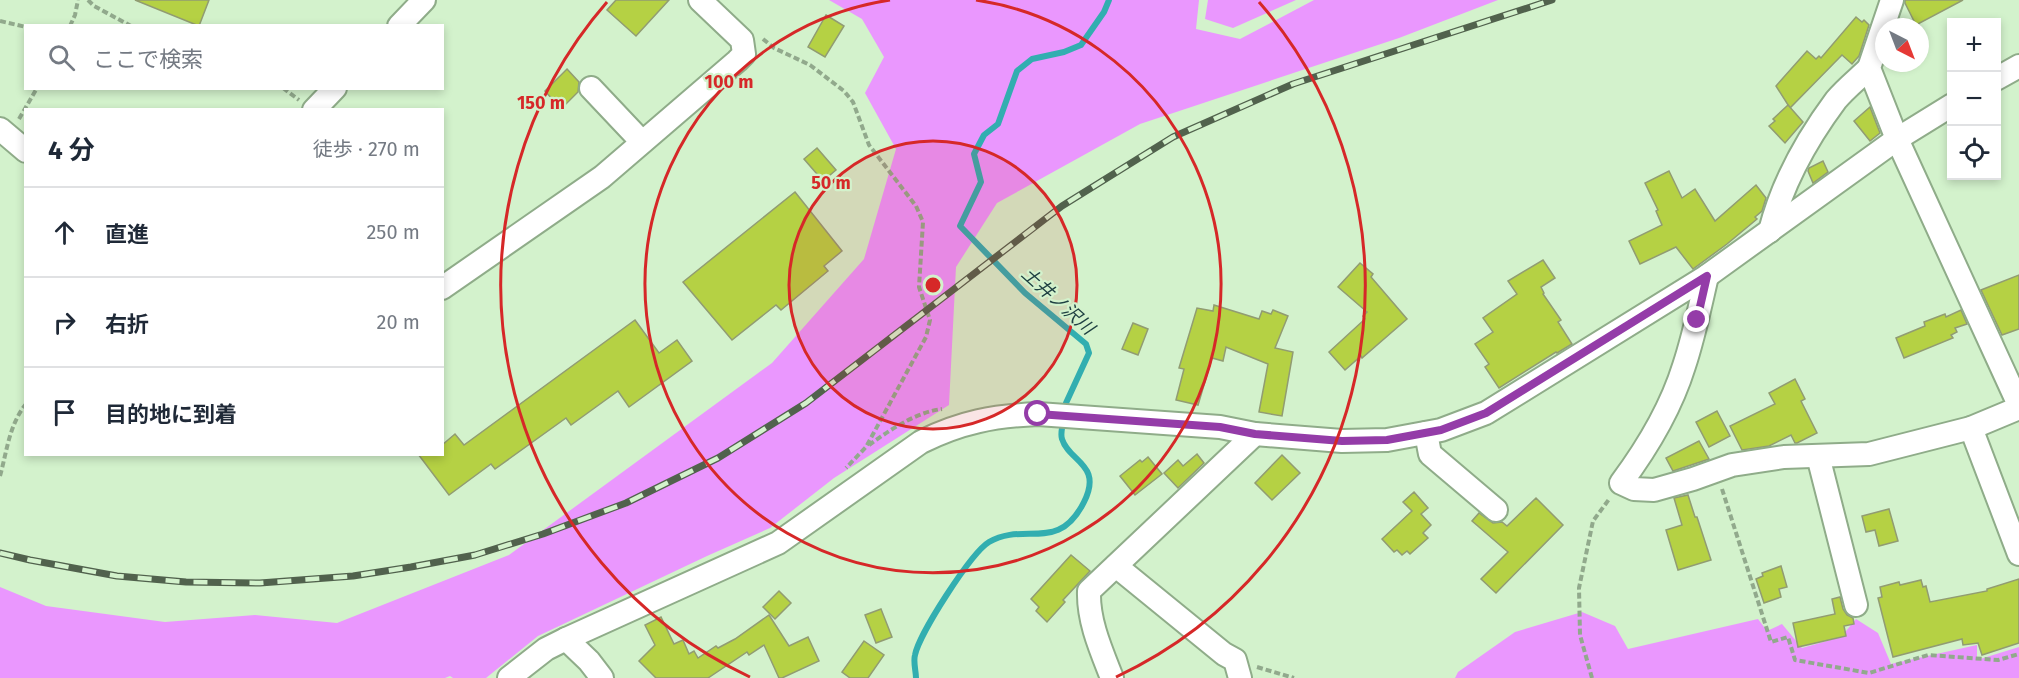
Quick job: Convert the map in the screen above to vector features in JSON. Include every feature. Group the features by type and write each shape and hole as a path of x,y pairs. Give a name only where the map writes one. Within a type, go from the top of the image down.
{"street":[{"path":"401,24 424,0"},
{"path":"444,287 602,177 744,54 742,40 700,0"},
{"path":"1770,231 1777,204 1809,142 1837,99 1869,68 1892,0"},
{"path":"2001,76 2019,66"},
{"path":"1707,276 1684,367 1658,426 1639,459 1621,483 1634,489 1654,490 1732,465 1784,457 1869,454 1971,428 2019,406 1898,139 1869,68"},
{"path":"591,88 642,142"},
{"path":"316,108 333,90"},
{"path":"508,678 546,649 566,639 778,543 921,442 973,421 1008,415 1038,414 1220,427 1255,434 1342,441 1387,440 1426,433 1441,430 1486,413 1707,276 1898,139 1947,108"},
{"path":"4,133 24,149"},
{"path":"1971,428 2019,554"},
{"path":"1426,433 1430,454 1496,510"},
{"path":"1112,678 1099,646 1089,605 1089,591 1255,434"},
{"path":"1818,456 1856,605"},
{"path":"1116,566 1224,654 1237,669"},
{"path":"566,639 589,661 602,678"}],"path":[{"path":"71,24 78,0"},
{"path":"88,0 94,6 127,24"},
{"path":"94,6 96,0"},
{"path":"0,21 24,27"},
{"path":"758,35 774,48 810,65 844,91 853,102 869,145 916,206 923,222 919,287 930,320 926,337 866,447 839,476"},
{"path":"4,133 36,90"},
{"path":"0,476 11,430 17,415 24,406"},
{"path":"1717,471 1771,642 1788,637 1795,660 1869,673 1928,655 1998,660 2019,654"},
{"path":"1591,678 1580,635 1579,588 1593,522 1621,483"},
{"path":"1237,669 1294,678"}],"shaded area":[{"path":"829,0 1199,0 1196,29 1240,39 1314,0 1498,0 1399,38 1140,124 997,203 956,267 949,405 834,478 770,528 538,636 486,678 453,678 450,676 445,678 0,678 0,587 46,606 165,622 255,615 337,623 509,555 772,363 864,259 896,149 865,93 884,57 862,19"},
{"path":"1208,0 1296,0 1233,28 1205,19"},
{"path":"1582,612 1615,626 1628,649 1758,619 1767,631 1782,624 1802,648 1841,637 1856,619 1878,633 1891,664 1977,645 1977,660 2019,647 2019,678 1455,678 1458,672 1515,632"}],"building":[{"path":"135,0 209,0 200,24 194,24"},
{"path":"616,0 669,0 636,36 607,10"},
{"path":"1905,0 1963,0 1929,18 1912,18"},
{"path":"826,15 844,26 825,57 808,47"},
{"path":"1856,17 1869,25 1859,56 1852,64 1842,55 1790,108 1776,86 1807,51 1816,59 1819,56 1821,58"},
{"path":"567,69 579,82 578,92 561,109 545,91"},
{"path":"1788,105 1803,122 1785,143 1769,126"},
{"path":"1870,107 1880,133 1870,141 1854,121"},
{"path":"817,148 836,170 823,181 804,159"},
{"path":"1823,161 1828,172 1813,183 1809,168"},
{"path":"1669,171 1682,198 1695,189 1715,221 1756,185 1766,198 1762,211 1755,217 1757,219 1693,269 1676,247 1640,264 1629,241 1662,225 1656,211 1658,210 1645,183"},
{"path":"795,192 842,251 824,266 828,271 781,310 776,305 732,340 683,282"},
{"path":"1543,260 1555,278 1541,287 1543,294 1561,320 1558,322 1572,344 1499,388 1485,367 1489,364 1475,344 1493,332 1483,318 1517,294 1508,281"},
{"path":"1360,263 1373,274 1371,277 1407,319 1345,370 1329,352 1365,319 1363,316 1367,312 1338,287"},
{"path":"2019,275 2019,329 2002,335 1981,290"},
{"path":"1214,305 1259,319 1262,311 1271,314 1273,310 1288,316 1275,348 1293,352 1282,416 1259,412 1268,364 1226,347 1223,361 1212,358 1198,405 1176,400 1184,369 1179,368 1197,308 1213,311"},
{"path":"1961,310 1967,324 1955,328 1957,332 1951,335 1953,338 1904,358 1896,338 1925,326 1924,322 1945,314 1946,317"},
{"path":"635,320 659,353 677,340 692,361 629,407 618,391 571,425 566,418 495,469 491,464 449,495 420,456 444,456 444,443 455,434 464,445"},
{"path":"1133,323 1148,329 1138,355 1122,349"},
{"path":"1795,379 1805,399 1801,401 1817,433 1797,443 1791,435 1769,446 1742,450 1730,426 1775,404 1769,393"},
{"path":"1717,411 1730,436 1709,447 1696,422"},
{"path":"1699,441 1709,459 1673,471 1666,458"},
{"path":"1197,454 1204,463 1178,488 1164,473 1178,460 1183,466"},
{"path":"1282,455 1300,473 1272,500 1255,483"},
{"path":"1148,457 1162,474 1135,495 1120,476 1140,460 1142,462"},
{"path":"1414,492 1428,508 1421,514 1431,525 1423,533 1428,538 1410,554 1407,551 1402,555 1397,550 1394,552 1382,539 1412,511 1403,502"},
{"path":"1688,495 1711,560 1678,570 1666,530 1682,525 1674,498"},
{"path":"1536,498 1563,525 1496,593 1481,579 1508,552 1472,521 1479,513 1493,523 1502,522 1507,526"},
{"path":"1889,509 1898,541 1879,546 1875,530 1866,532 1862,516"},
{"path":"1071,555 1090,571 1063,600 1065,602 1047,622 1036,611 1039,607 1031,599"},
{"path":"1781,566 1787,587 1779,589 1781,597 1764,603 1756,579 1763,576 1762,573"},
{"path":"2019,579 2019,643 1982,655 1978,643 1963,645 1962,639 1893,657 1878,598 1882,597 1880,587 1921,580 1923,587 1926,586 1930,602 1987,591 1987,589"},
{"path":"779,591 791,603 775,619 763,607"},
{"path":"1840,597 1843,609 1853,618 1854,624 1844,626 1846,636 1798,647 1793,623 1835,614 1832,599"},
{"path":"881,609 892,637 876,643 865,615"},
{"path":"769,615 789,646 808,637 819,661 779,678 764,645 749,655 747,652 708,678 656,678 639,661 655,645 645,625 661,617 674,644 683,640 689,654 694,651 698,658 716,646 718,648 735,639"},
{"path":"864,641 884,655 868,678 850,678 842,672"}],"waterway":[{"name":"土井ノ沢川","path":"1065,410 1089,353 1086,344 1025,293 960,226 981,182 974,154 984,135 998,124 1017,71 1032,59 1064,52 1081,45 1104,12 1109,0"},
{"name":"土井ノ沢川","path":"916,678 915,655 926,630 959,577 981,549 1002,536 1040,534 1063,527 1074,518 1084,502 1090,479 1083,465 1066,447 1062,439 1063,421"}],"railway":[{"path":"0,553 117,576 186,582 260,583 353,576 411,567 475,555 543,534 626,503 718,458 806,403 1062,206 1173,137 1293,84 1552,0"}],"route":[{"path":"1038,414 1220,427 1297,439 1387,440 1441,430 1486,413 1707,276 1697,320"}]}
